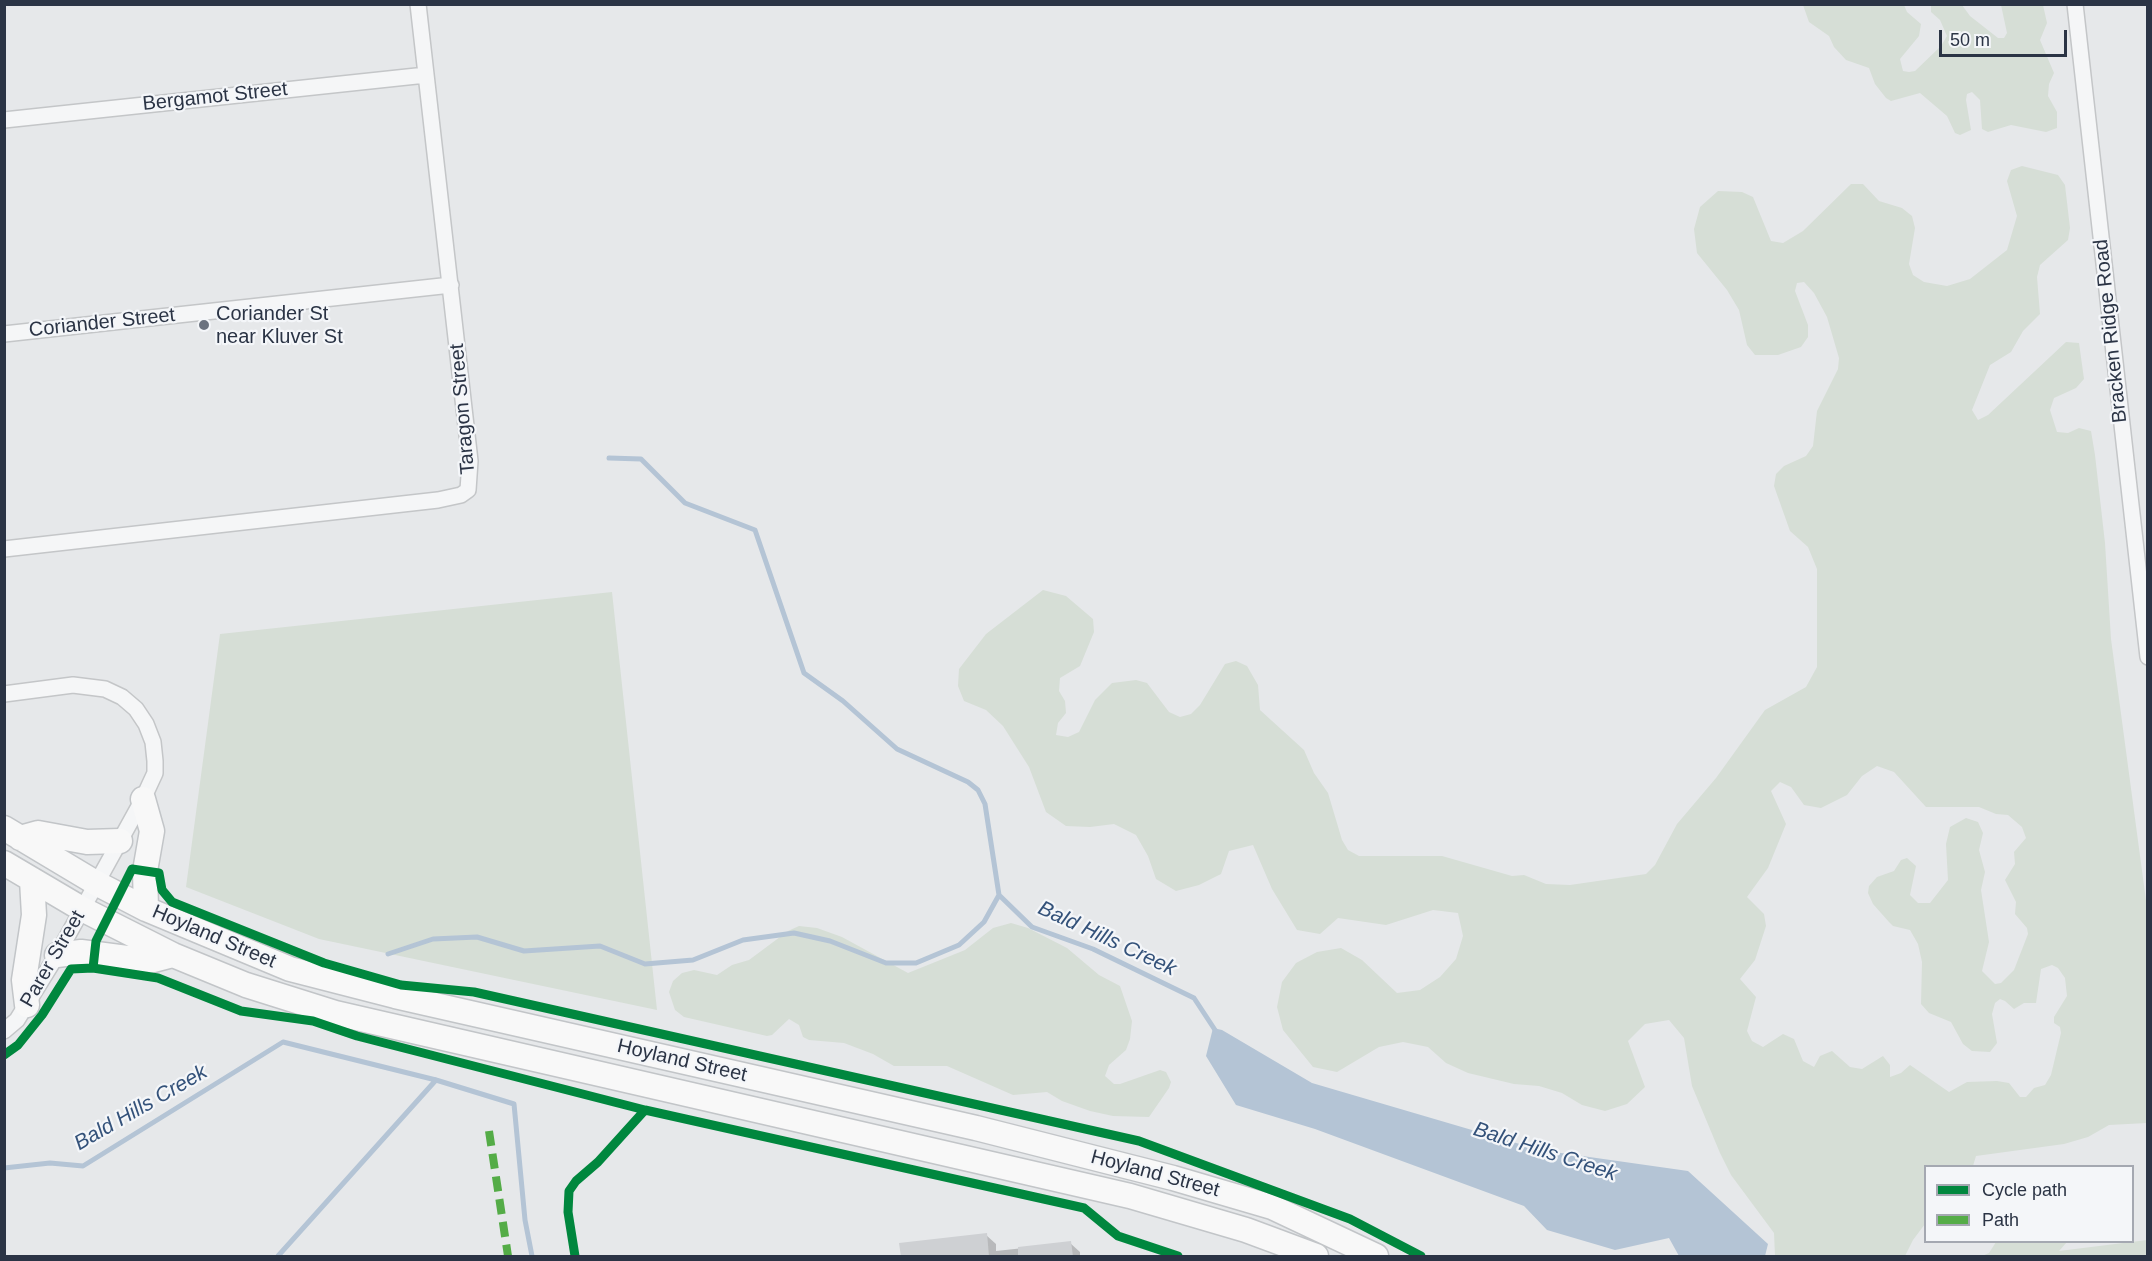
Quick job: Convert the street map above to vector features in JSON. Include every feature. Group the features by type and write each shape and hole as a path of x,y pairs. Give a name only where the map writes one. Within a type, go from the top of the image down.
{"main road":[{"path":"143,799 152,831 145,871 146,909"},
{"path":"12,833 38,833 87,842 120,841"},
{"name":"Hoyland Street","path":"12,833 96,883 146,909 290,969 395,996 975,1128 1173,1178 1272,1207 1376,1257"},
{"name":"Hoyland Street","path":"4,863 82,909 173,955 246,985 335,1013 1130,1196 1246,1230 1316,1257"},
{"path":"27,1005 24,980 34,915 32,880"},
{"path":"57,956 88,953 150,961 173,955"}],"street":[{"name":"Taragon Street","path":"4,549 438,500 465,493 469,486 470,461 418,4"},
{"name":"Bracken Ridge Road","path":"2075,4 2148,657"},
{"name":"Bergamot Street","path":"4,120 426,75"},
{"name":"Coriander Street","path":"4,334 451,285"},
{"name":"Parer Street","path":"4,694 88,686 105,689 122,697 136,709 146,724 153,742 155,773 57,956 17,1020 4,1031"}],"shaded area":[{"path":"1803,5 1904,5 1907,12 1921,24 1919,36 1900,59 1903,71 1909,72 1915,71 1941,46 1947,36 1940,20 1931,12 1931,5 1962,5 1970,16 1998,38 2004,38 2007,33 2001,5 2043,5 2047,23 2040,40 2054,73 2049,84 2048,96 2057,112 2057,128 2046,132 2011,125 1988,132 1982,129 1980,100 1972,92 1967,94 1966,100 1971,130 1960,135 1955,133 1947,116 1920,93 1891,101 1886,98 1875,84 1869,68 1846,60 1834,47 1829,36 1809,22"},
{"path":"2022,166 2058,175 2065,185 2070,228 2068,240 2040,265 2037,277 2040,314 2023,331 2011,352 1990,365 1972,410 1978,420 1988,415 2066,342 2079,343 2084,379 2076,388 2054,398 2050,410 2057,432 2068,433 2079,428 2091,431 2095,455 2105,543 2111,639 2147,908 2147,1123 2109,1125 2088,1137 2064,1144 1976,1156 1973,1165 1924,1165 1924,1225 1905,1256 1775,1256 1774,1233 1731,1175 1720,1153 1692,1086 1684,1038 1669,1020 1645,1024 1628,1041 1645,1087 1627,1104 1605,1111 1582,1105 1562,1093 1539,1086 1514,1084 1468,1073 1446,1063 1428,1047 1403,1042 1379,1047 1337,1072 1313,1067 1283,1030 1277,1007 1282,982 1296,963 1317,952 1341,948 1362,960 1397,993 1420,990 1440,977 1456,959 1463,936 1458,913 1433,910 1386,925 1338,918 1320,934 1297,930 1272,889 1253,845 1229,851 1221,874 1199,885 1176,891 1156,879 1148,856 1136,835 1114,824 1090,827 1066,826 1046,812 1029,767 1003,726 986,710 964,701 958,686 959,669 986,634 1043,590 1066,596 1093,619 1094,632 1080,666 1060,678 1059,691 1065,701 1066,713 1058,723 1056,735 1068,737 1079,732 1095,700 1112,683 1136,680 1147,683 1169,712 1180,717 1191,714 1200,705 1225,664 1236,661 1247,666 1258,685 1260,710 1304,750 1314,773 1328,793 1342,840 1348,850 1359,856 1442,856 1512,876 1524,875 1546,884 1570,885 1646,874 1655,865 1677,824 1716,778 1765,710 1806,687 1817,667 1817,569 1808,547 1790,531 1774,486 1776,474 1784,466 1806,456 1813,446 1817,411 1838,369 1839,358 1827,317 1814,293 1804,282 1797,283 1795,291 1808,325 1808,337 1801,347 1778,355 1755,355 1747,345 1739,310 1727,290 1697,253 1694,229 1700,207 1718,191 1742,192 1753,197 1771,241 1783,243 1803,231 1851,184 1863,184 1879,201 1902,208 1912,216 1915,228 1909,264 1913,275 1924,282 1947,286 1970,279 2007,250 2017,216 2007,181 2011,170","holes":["1877,766 1894,772 1926,807 1979,807 1996,814 2008,815 2022,827 2026,838 2014,852 2015,864 2005,880 2016,902 2015,914 2027,928 2028,934 2014,970 2001,983 1995,984 1982,971 1989,942 1981,890 1985,872 1979,850 1983,833 1978,822 1966,818 1950,827 1946,844 1948,880 1930,903 1918,903 1910,895 1916,866 1907,858 1901,860 1894,871 1877,877 1869,886 1868,893 1873,904 1889,922 1893,926 1910,930 1918,944 1922,962 1921,1004 1929,1013 1951,1022 1963,1044 1972,1051 1990,1052 1997,1043 1992,1014 1995,1003 2000,999 2014,1009 2024,1003 2036,1003 2041,969 2052,965 2058,968 2065,978 2067,996 2054,1017 2054,1023 2060,1027 2061,1033 2051,1075 2045,1085 2034,1088 2026,1097 2020,1097 2009,1083 1997,1081 1967,1082 1949,1092 1910,1065 1901,1073 1890,1077 1890,1065 1883,1056 1862,1069 1850,1067 1832,1051 1820,1056 1814,1067 1803,1061 1794,1039 1783,1034 1763,1047 1752,1041 1747,1031 1756,997 1740,979 1755,960 1766,926 1764,914 1747,897 1768,868 1786,824 1771,791 1780,782 1791,787 1804,805 1821,808 1847,795 1862,776"]},
{"path":"612,592 657,1010 319,939 186,887 220,634"},
{"path":"1011,923 1028,928 1067,948 1099,975 1120,986 1132,1021 1130,1039 1126,1050 1109,1065 1105,1076 1114,1084 1120,1084 1160,1070 1166,1072 1171,1082 1169,1088 1149,1117 1113,1116 1090,1111 1062,1101 1047,1092 1013,1095 947,1066 894,1066 873,1054 844,1043 809,1040 803,1037 799,1025 789,1019 772,1035 767,1036 684,1017 675,1010 669,992 673,981 682,973 694,970 717,975 732,965 749,960 788,931 799,926 817,928 842,937 908,973 965,950 993,928"},
{"path":"2147,1240 2147,1256 1982,1256 1989,1253 1995,1243 2066,1243 2059,1251"}],"water":[{"path":"1213,1028 1222,1030 1312,1083 1540,1150 1688,1171 1768,1244 1765,1256 1679,1256 1669,1238 1615,1250 1547,1230 1524,1206 1315,1129 1236,1105 1206,1056"}],"building":[{"path":"987,1233 989,1257 901,1257 899,1243"},
{"path":"1071,1241 1073,1257 1018,1257 1018,1247"}],"waterway":[{"path":"609,458 641,459 685,503 755,530 804,673 843,701 897,749 968,782 978,790 985,804 999,895"},
{"name":"Bald Hills Creek","path":"388,954 433,939 477,937 524,951 600,946 645,964 693,960 743,940 794,933 830,941 886,963 916,963 959,945 984,922 999,895 1032,927 1093,949 1194,998 1217,1033"},
{"path":"4,1168 50,1163 83,1166 283,1042 436,1080 514,1104 525,1220 532,1256"},
{"path":"278,1256 436,1080"}],"marked path":[{"path":"489,1131 508,1256"}],"cycle path":[{"path":"93,968 96,941 132,869 159,873 162,890 172,902 324,963 401,985 474,992 1139,1141 1350,1219 1421,1256"},
{"path":"4,1055 18,1045 42,1015 71,969 93,968 158,978 241,1011 313,1021 357,1036 645,1110 1084,1208 1118,1236 1178,1256"},
{"path":"575,1256 568,1212 569,1191 645,1110"}],"place":[{"name":"Coriander St near Kluver St","path":"204,325"}]}
